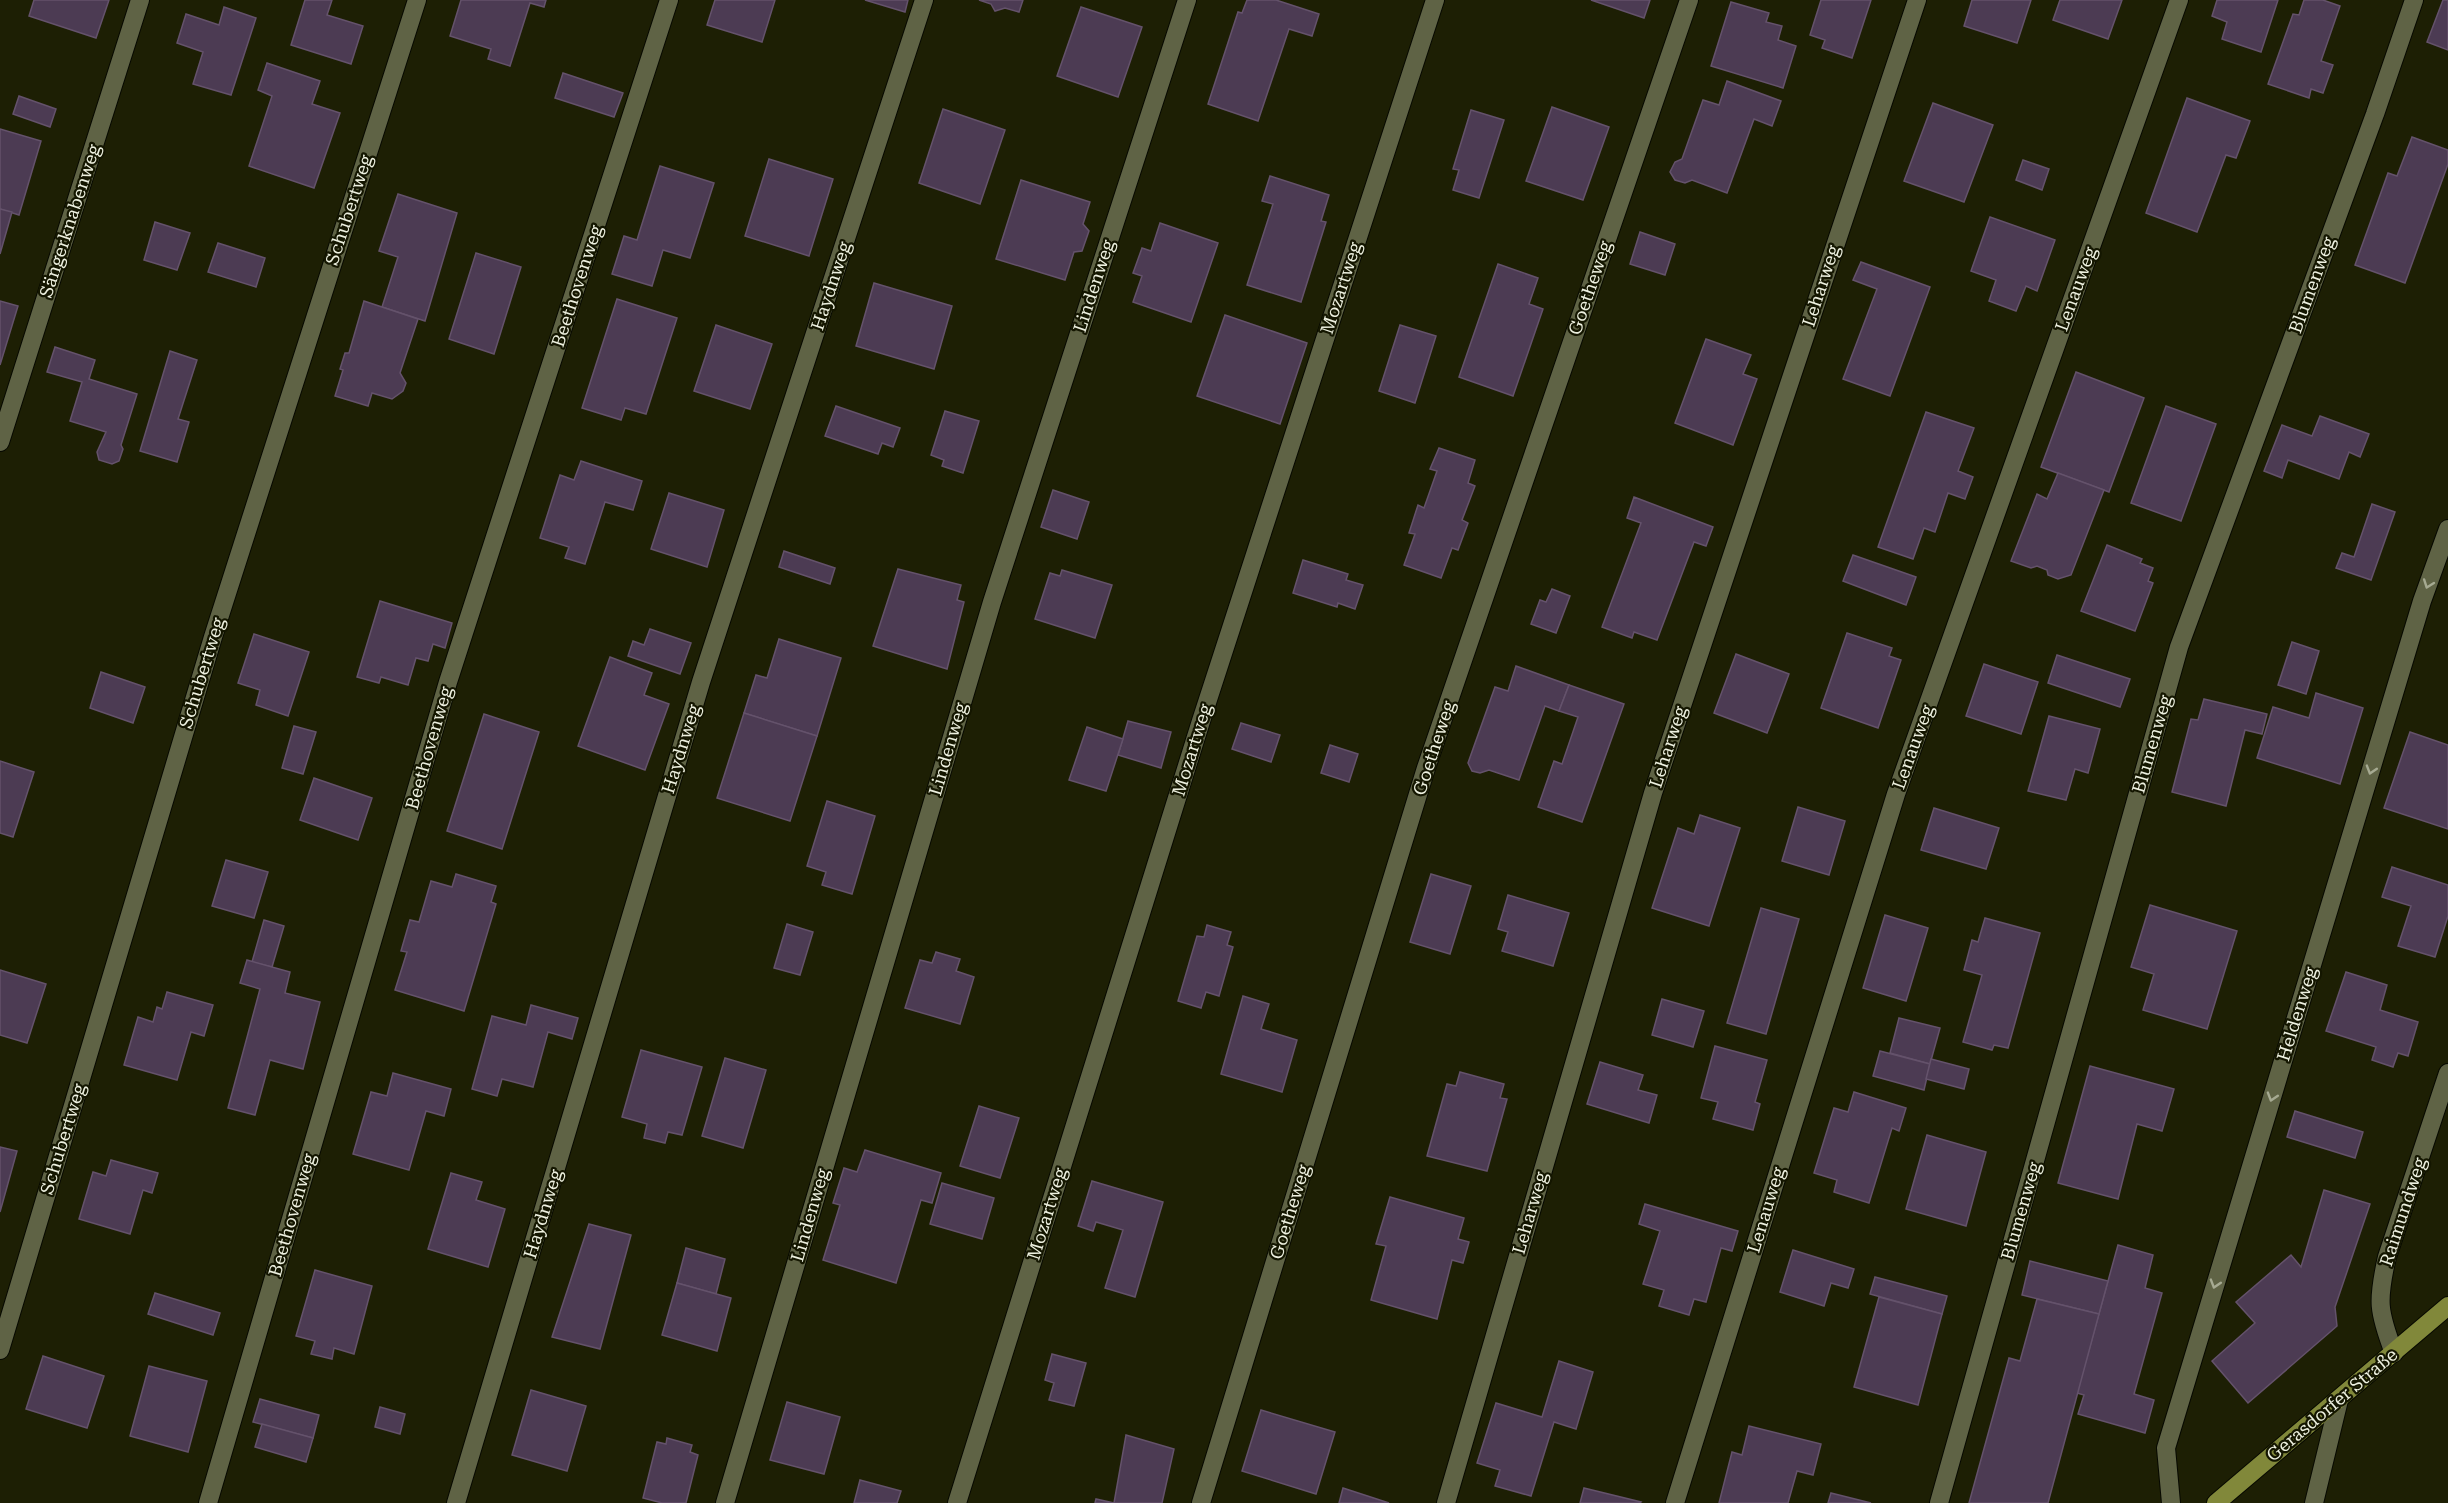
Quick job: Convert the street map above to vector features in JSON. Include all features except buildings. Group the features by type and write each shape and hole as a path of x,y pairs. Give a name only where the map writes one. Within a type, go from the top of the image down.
{"main road":[{"name":"Gerasdorfer Straße","path":"2216,1503 2448,1306"}],"street":[{"name":"Sängerknabenweg","path":"0,442 140,0"},
{"name":"Schubertweg","path":"0,1350 213,637 417,0"},
{"name":"Beethovenweg","path":"208,1503 448,682 669,0"},
{"name":"Haydnweg","path":"456,1503 701,682 924,0"},
{"name":"Lindenweg","path":"725,1503 992,602 1187,0"},
{"name":"Mozartweg","path":"957,1503 1201,721 1435,0"},
{"name":"Goetheweg","path":"1201,1503 1426,768 1689,0"},
{"name":"Leharweg","path":"1446,1503 1653,793 1917,0"},
{"name":"Lenauweg","path":"1675,1503 1896,794 2179,0"},
{"name":"Blumenweg","path":"1939,1503 2179,647 2375,114 2414,0"},
{"name":"Heldenweg","path":"2171,1503 2166,1448 2422,601 2448,529"},
{"name":"Raimundweg","path":"2394,1353 2379,1305 2381,1281 2448,1073"},
{"path":"2314,1503 2339,1400"}]}
